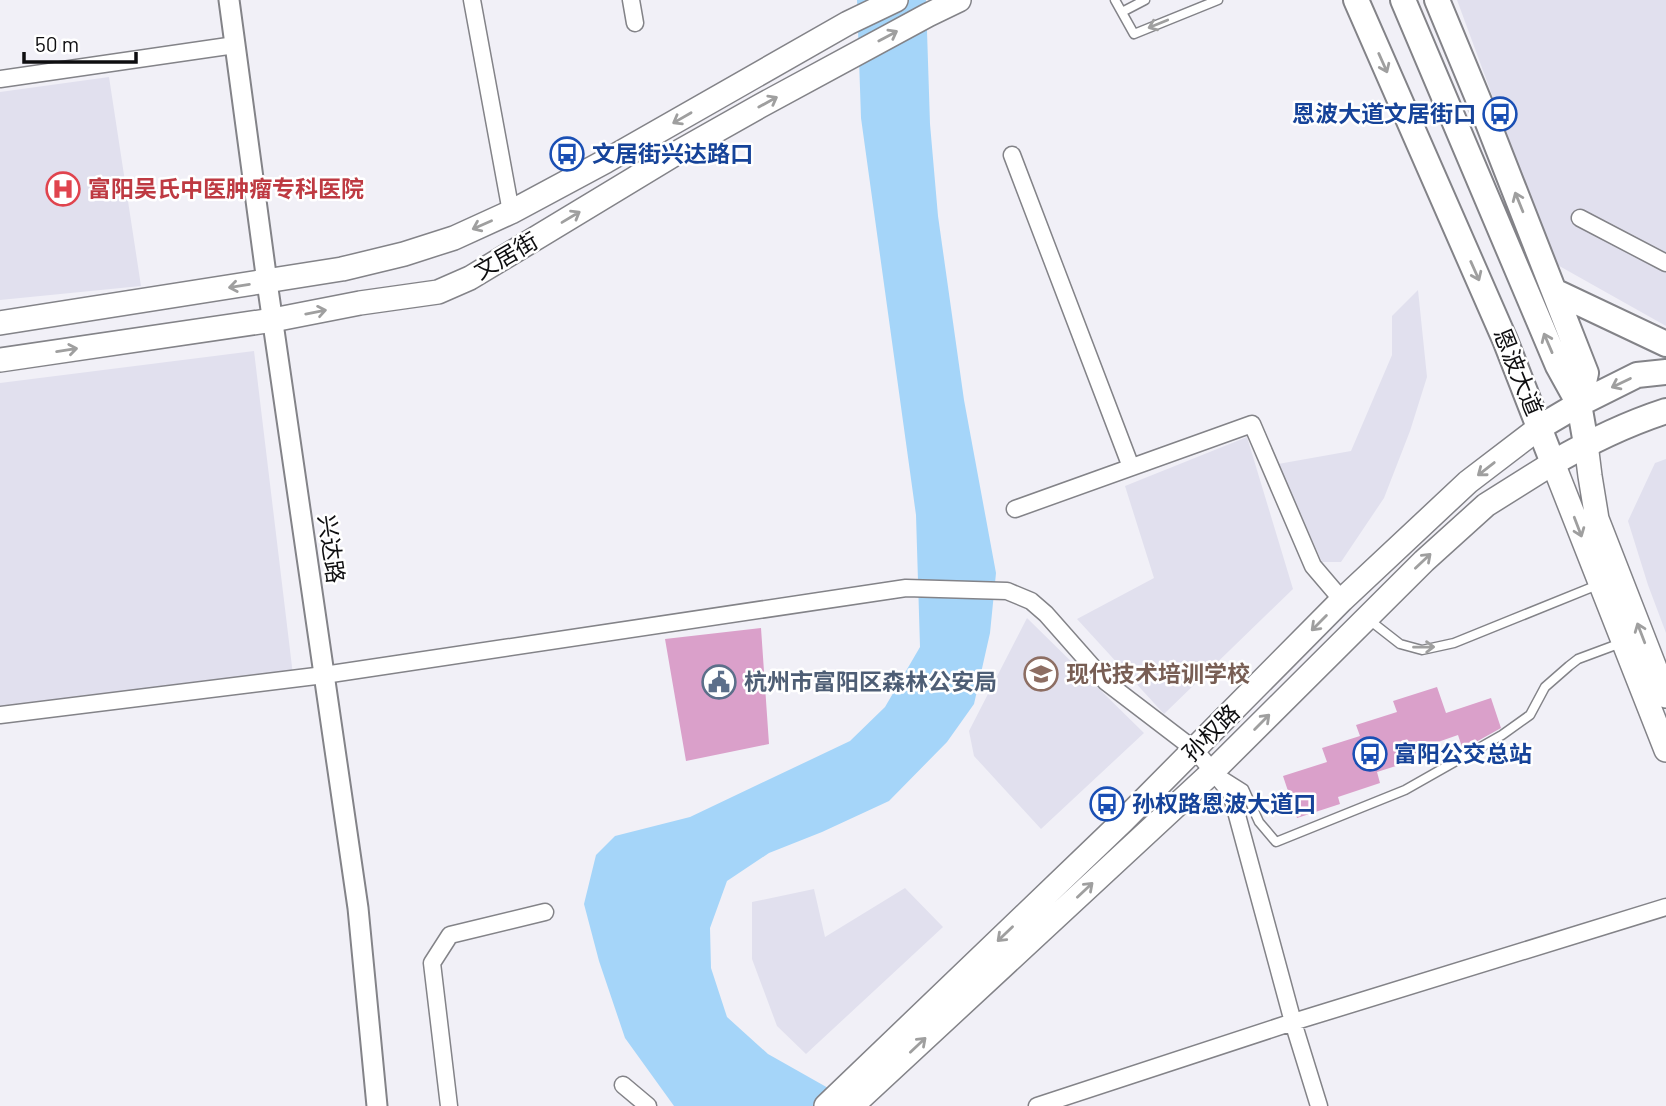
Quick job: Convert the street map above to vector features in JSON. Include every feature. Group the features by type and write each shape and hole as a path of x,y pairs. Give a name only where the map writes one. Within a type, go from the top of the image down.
{"main road":[{"name":"文居街","path":"0,323 342,269 454,238 511,212 606,161 848,23 896,0"},
{"name":"文居街","path":"0,360 273,320 360,303 438,292 470,278 675,154 849,57 959,0"},
{"name":"恩波大道","path":"1356,0 1505,340 1666,750"},
{"name":"恩波大道","path":"1403,0 1558,366 1578,404 1597,519 1666,696"},
{"path":"1437,0 1586,373 1578,404"},
{"path":"1554,291 1666,344"},
{"name":"孙权路","path":"859,1091 1342,600 1468,482 1540,427 1578,404 1637,376 1666,372"},
{"name":"孙权路","path":"826,1106 859,1091 1214,770 1366,617 1486,505 1586,444 1641,419 1666,411"}],"street":[{"name":"兴达路","path":"229,0 358,908 377,1106"},
{"path":"472,0 511,212"},
{"path":"631,0 635,23"},
{"path":"0,79 235,45"},
{"path":"1012,155 1130,467"},
{"path":"1580,218 1666,263"},
{"path":"1015,509 1252,424 1313,566 1342,600"},
{"path":"0,715 324,675 906,588 1007,591 1031,601 1046,614 1106,682 1195,750 1231,793 1293,1022 1319,1106"},
{"path":"1037,1106 1293,1022 1666,907"},
{"path":"449,1106 432,963 450,935 545,912"},
{"path":"623,1085 648,1106"}],"lane":[{"path":"1115,0 1133,34 1218,0"},
{"path":"1122,12 1145,0"},
{"path":"1366,617 1400,644 1422,650 1454,643 1600,584"},
{"path":"1214,770 1244,789 1259,822 1276,842 1405,790 1502,735 1530,715 1545,687 1569,666 1623,643"}],"shaded area":[{"path":"1457,0 1666,0 1666,326 1554,263"},
{"name":"富阳吴氏中医肿瘤专科医院","path":"109,77 141,286 0,300 0,92"},
{"path":"1418,290 1427,377 1410,431 1384,498 1341,562 1322,562 1278,464 1351,451 1392,355 1392,316"},
{"path":"254,351 293,675 0,712 0,383"},
{"path":"1247,437 1293,589 1164,714 1077,619 1154,578 1125,486"},
{"path":"1666,459 1666,633 1628,521 1655,463"},
{"name":"现代技术培训学校","path":"1027,618 1144,733 1041,829 974,756 969,731"},
{"path":"905,888 943,927 806,1054 777,1026 752,959 752,902 814,889 825,937"}],"water":[{"path":"857,0 926,0 930,124 938,216 964,400 996,573 990,633 974,704 947,742 889,801 769,853 727,881 710,928 711,968 727,1017 768,1054 860,1106 674,1106 625,1038 599,961 584,904 596,855 615,836 690,817 850,741 885,707 920,647 916,515 861,118"}],"building":[{"name":"杭州市富阳区森林公安局","path":"761,628 769,744 686,761 665,639"},
{"name":"富阳公交总站","path":"1437,687 1446,713 1491,698 1501,728 1462,747 1458,735 1415,750 1418,759 1377,772 1380,783 1338,797 1340,804 1297,818 1283,776 1327,762 1322,748 1360,736 1356,725 1397,712 1393,701"}],"place":[{"name":"恩波大道文居街口","path":"1500,114"},
{"name":"文居街兴达路口","path":"567,154"},
{"name":"富阳吴氏中医肿瘤专科医院","path":"63,189"},
{"name":"现代技术培训学校","path":"1041,674"},
{"name":"杭州市富阳区森林公安局","path":"719,682"},
{"name":"富阳公交总站","path":"1370,754"},
{"name":"孙权路恩波大道口","path":"1107,804"}]}
